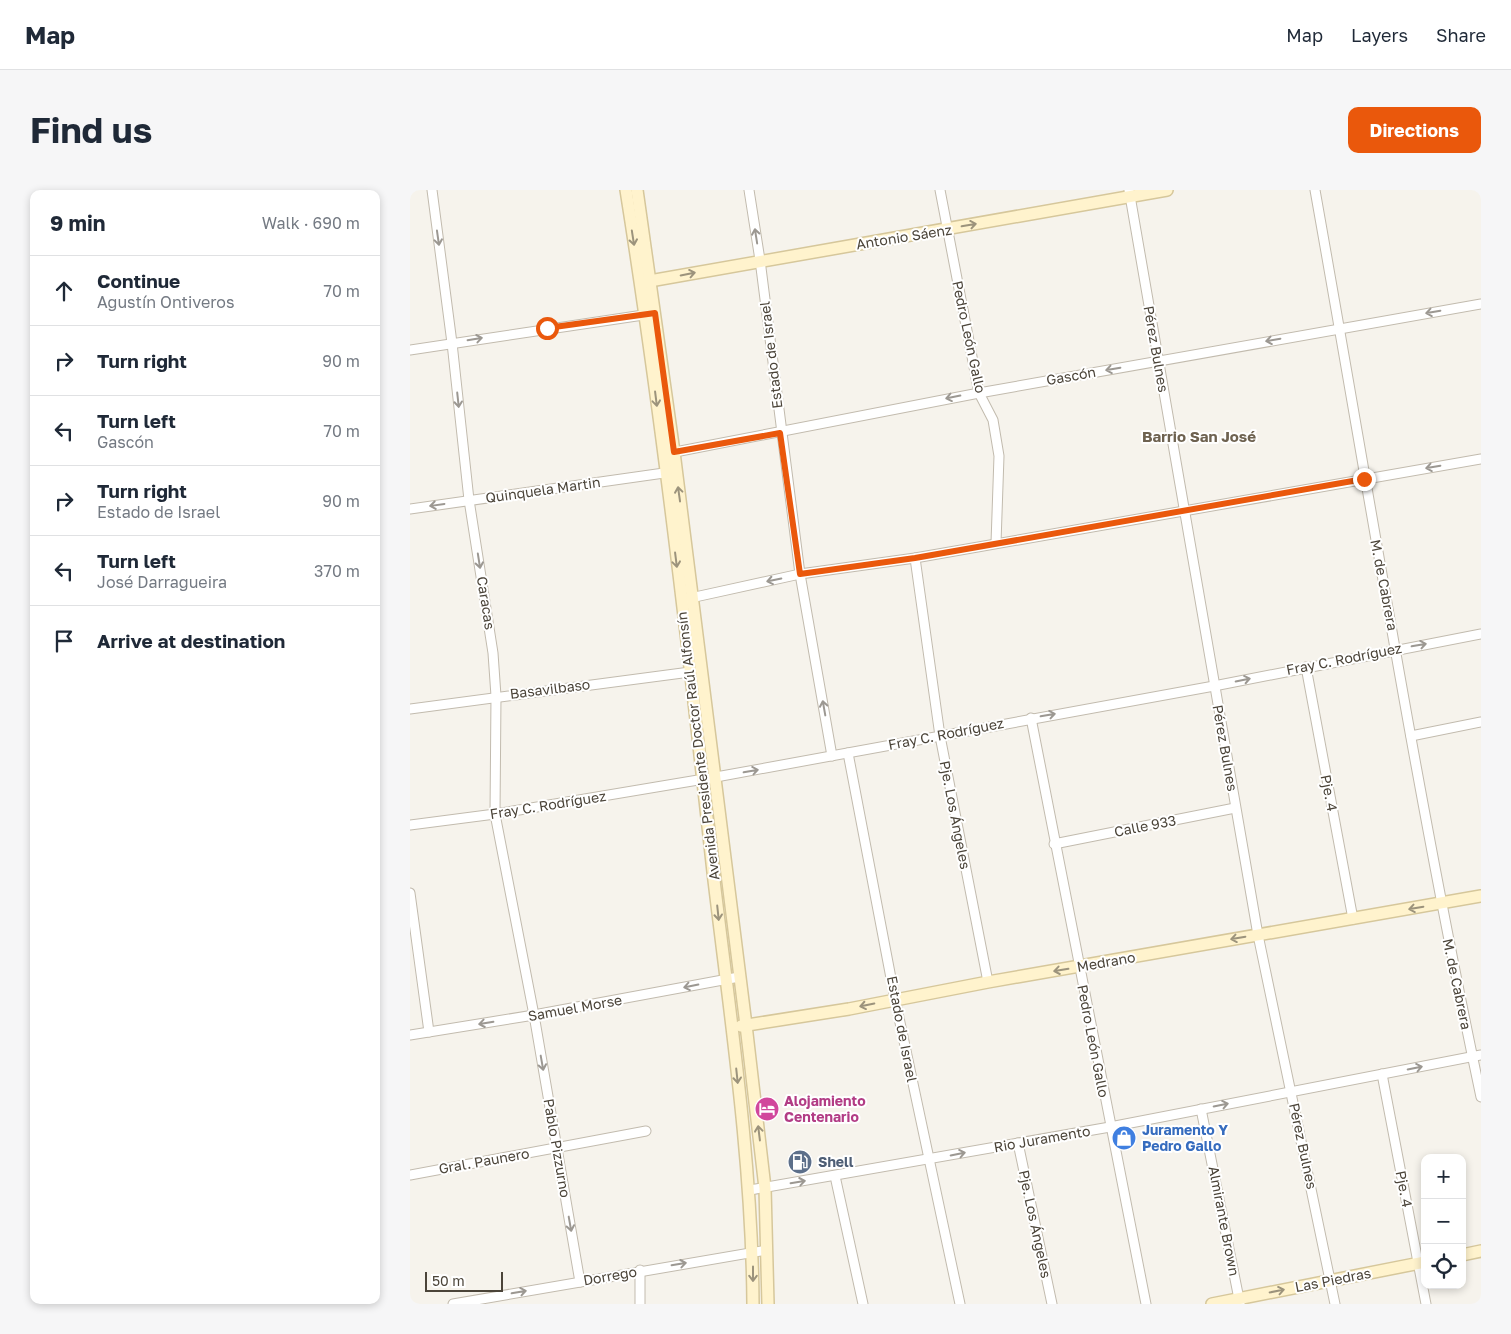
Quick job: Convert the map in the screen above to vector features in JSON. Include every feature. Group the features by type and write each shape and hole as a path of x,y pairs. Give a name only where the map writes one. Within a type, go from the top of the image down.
{"main road":[{"name":"Avenida Presidente Doctor Raúl Alfonsín","path":"626,190 645,282 668,453 693,597 746,1025"},
{"name":"Avenida Presidente Doctor Raúl Alfonsín","path":"637,190 645,282"},
{"name":"Antonio Sáenz","path":"645,282 760,260 947,230 1130,193 1167,190"},
{"name":"Avenida Presidente Doctor Raúl Alfonsín","path":"671,472 681,600 750,1190 753,1304"},
{"name":"Medrano","path":"732,1028 1481,896"},
{"path":"746,1025 765,1188 768,1304"},
{"path":"1466,1254 1481,1252"},
{"name":"Las Piedras","path":"1212,1304 1240,1301 1421,1263"}],"street":[{"name":"Caracas","path":"432,190 452,343 469,500 493,653 496,696 495,814 534,1015"},
{"name":"Estado de Israel","path":"749,190 760,260 780,433 800,574 832,756"},
{"name":"Pedro León Gallo","path":"940,190 979,392 993,420 999,456 996,543"},
{"name":"M. de Cabrera","path":"1315,190 1340,328 1364,479 1396,649 1440,904 1477,1056 1481,1097"},
{"name":"Pérez Bulnes","path":"1130,193 1157,361 1258,935 1335,1304"},
{"name":"Gascón","path":"668,453 780,433 979,392 1481,304"},
{"path":"410,350 650,314"},
{"path":"681,600 800,574 915,558 1481,459"},
{"name":"Quinquela Martin","path":"410,508 671,472"},
{"name":"Pje. Los Ángeles","path":"915,558 940,736 988,982"},
{"name":"Fray C. Rodríguez","path":"410,825 495,814 716,777 1214,686 1396,649 1481,634"},
{"name":"Pje. 4","path":"1306,667 1353,919"},
{"name":"Basavilbaso","path":"410,709 496,696 690,672"},
{"name":"Pedro León Gallo","path":"1031,718 1054,844 1146,1304"},
{"path":"1411,736 1481,722"},
{"name":"Estado de Israel","path":"848,753 895,999 960,1304"},
{"name":"Calle 933","path":"1054,844 1235,808"},
{"path":"410,893 429,1032"},
{"name":"Samuel Morse","path":"410,1036 739,977"},
{"name":"Pablo Pizzurno","path":"534,1015 580,1282"},
{"name":"Rio Juramento","path":"750,1190 1110,1128 1477,1056"},
{"name":"Pje. 4","path":"1382,1074 1421,1258"},
{"name":"Almirante Brown","path":"1201,1109 1240,1301"},
{"name":"Gral. Paunero","path":"410,1175 646,1130"},
{"name":"Pje. Los Ángeles","path":"1018,1143 1052,1304"},
{"path":"835,1176 863,1304"},
{"name":"Dorrego","path":"453,1304 640,1270 767,1250"},
{"path":"640,1270 640,1304"},
{"name":"Pje. 4","path":"1425,1289 1426,1304"}],"place":[{"name":"Alojamiento Centenario","path":"767,1109"},
{"name":"Juramento Y Pedro Gallo","path":"1124,1138"},
{"name":"Shell","path":"800,1162"}],"district":[{"name":"Barrio San José","path":"1199,437"}],"route":[{"path":"547,328 655,313 674,452 780,433 800,574 915,558 1364,479"}]}
